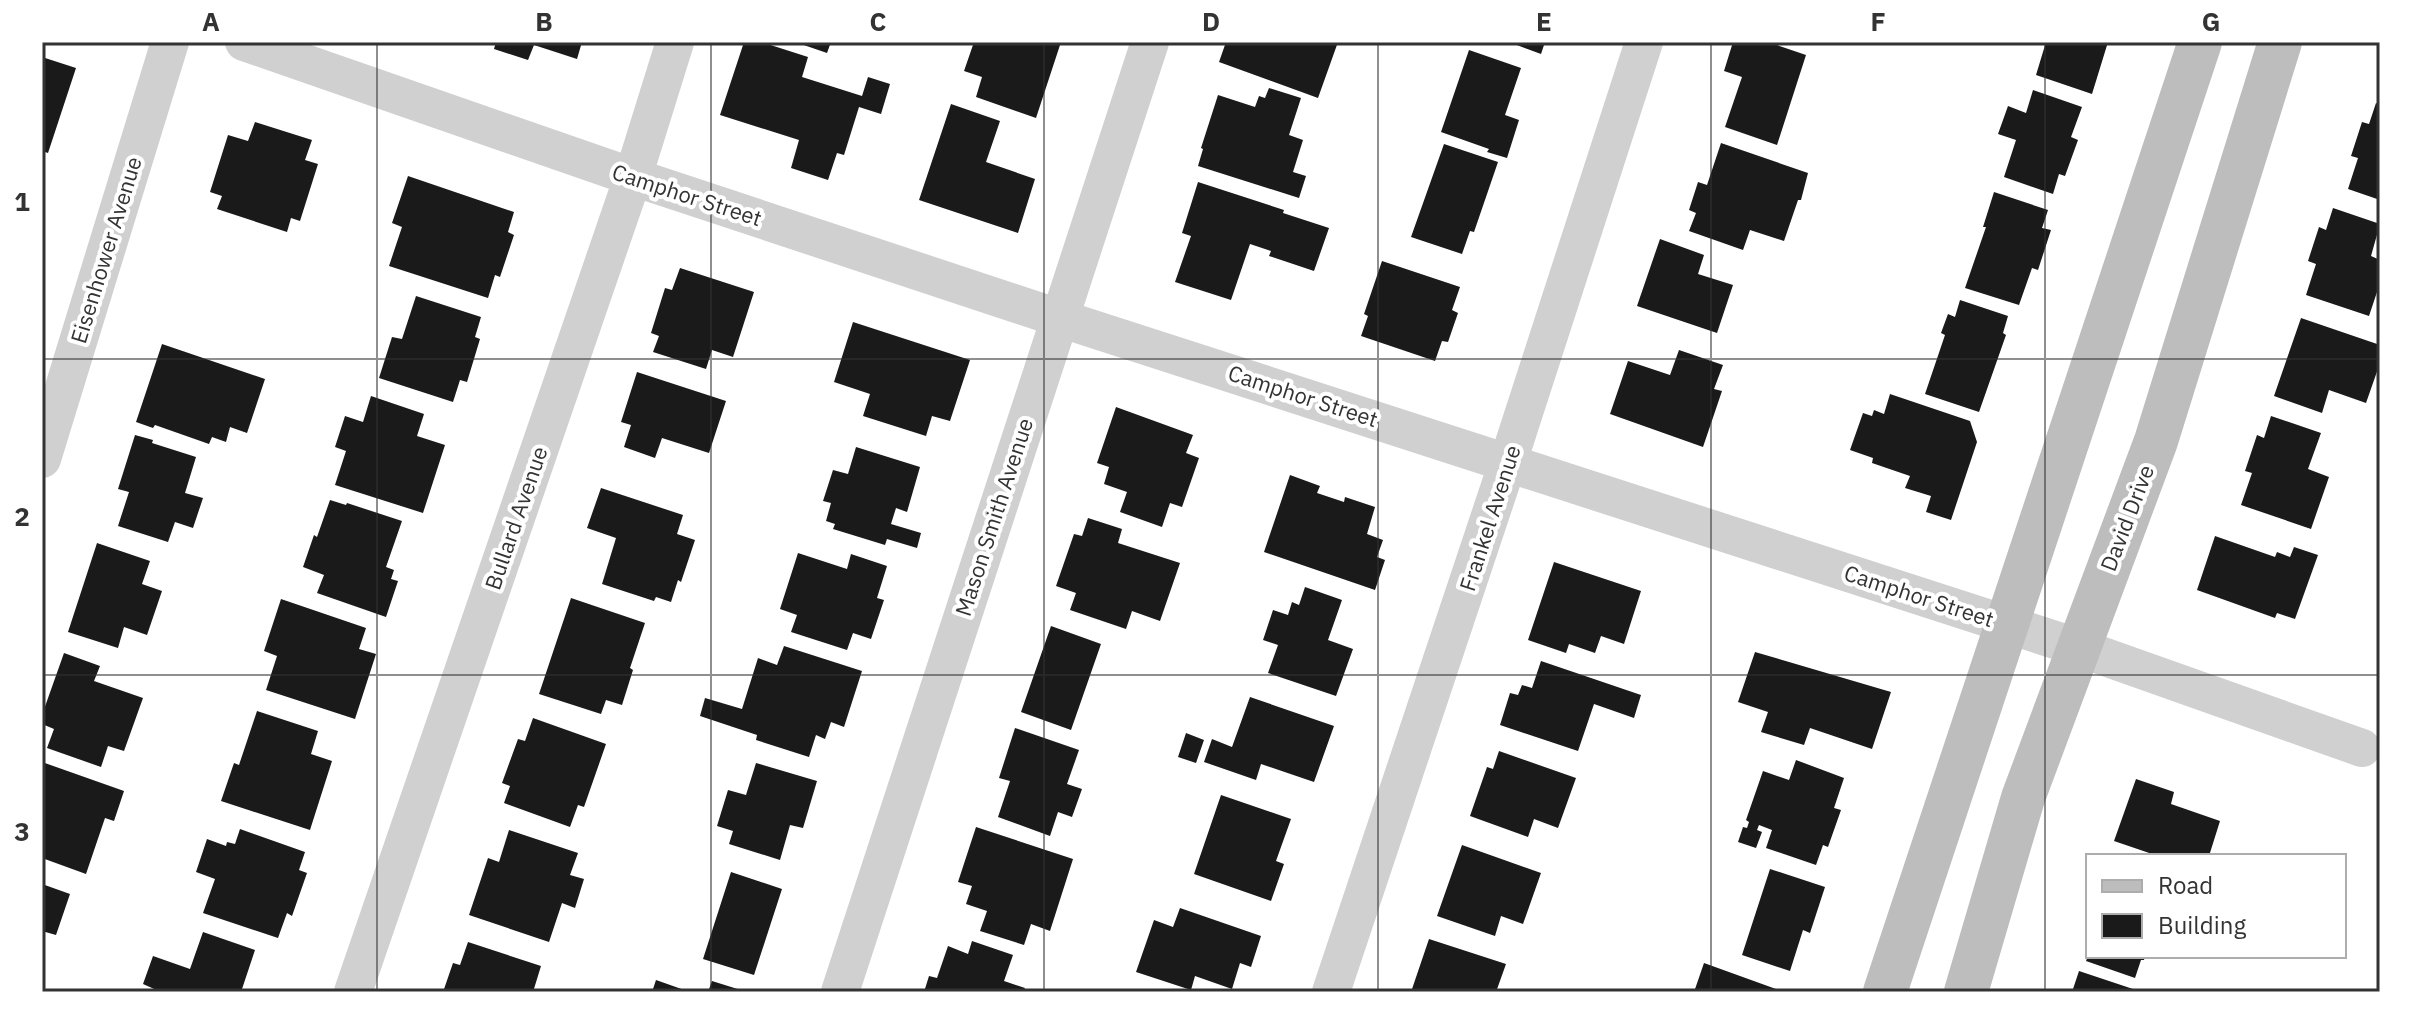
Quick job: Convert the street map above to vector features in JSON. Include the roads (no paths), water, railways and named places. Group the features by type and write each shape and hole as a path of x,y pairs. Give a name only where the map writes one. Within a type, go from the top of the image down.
{"main road":[{"path":"1885,992 2200,42"},
{"name":"David Drive","path":"1966,992 2023,798 2156,441 2280,42"}],"street":[{"name":"Eisenhower Avenue","path":"42,459 170,42"},
{"name":"Camphor Street","path":"244,42 633,177 1059,318 2077,647 2362,748"},
{"name":"Bullard Avenue","path":"353,992 633,177 675,42"},
{"name":"Mason Smith Avenue","path":"840,992 1150,42"},
{"name":"Frankel Avenue","path":"1331,992 1644,42"}]}
